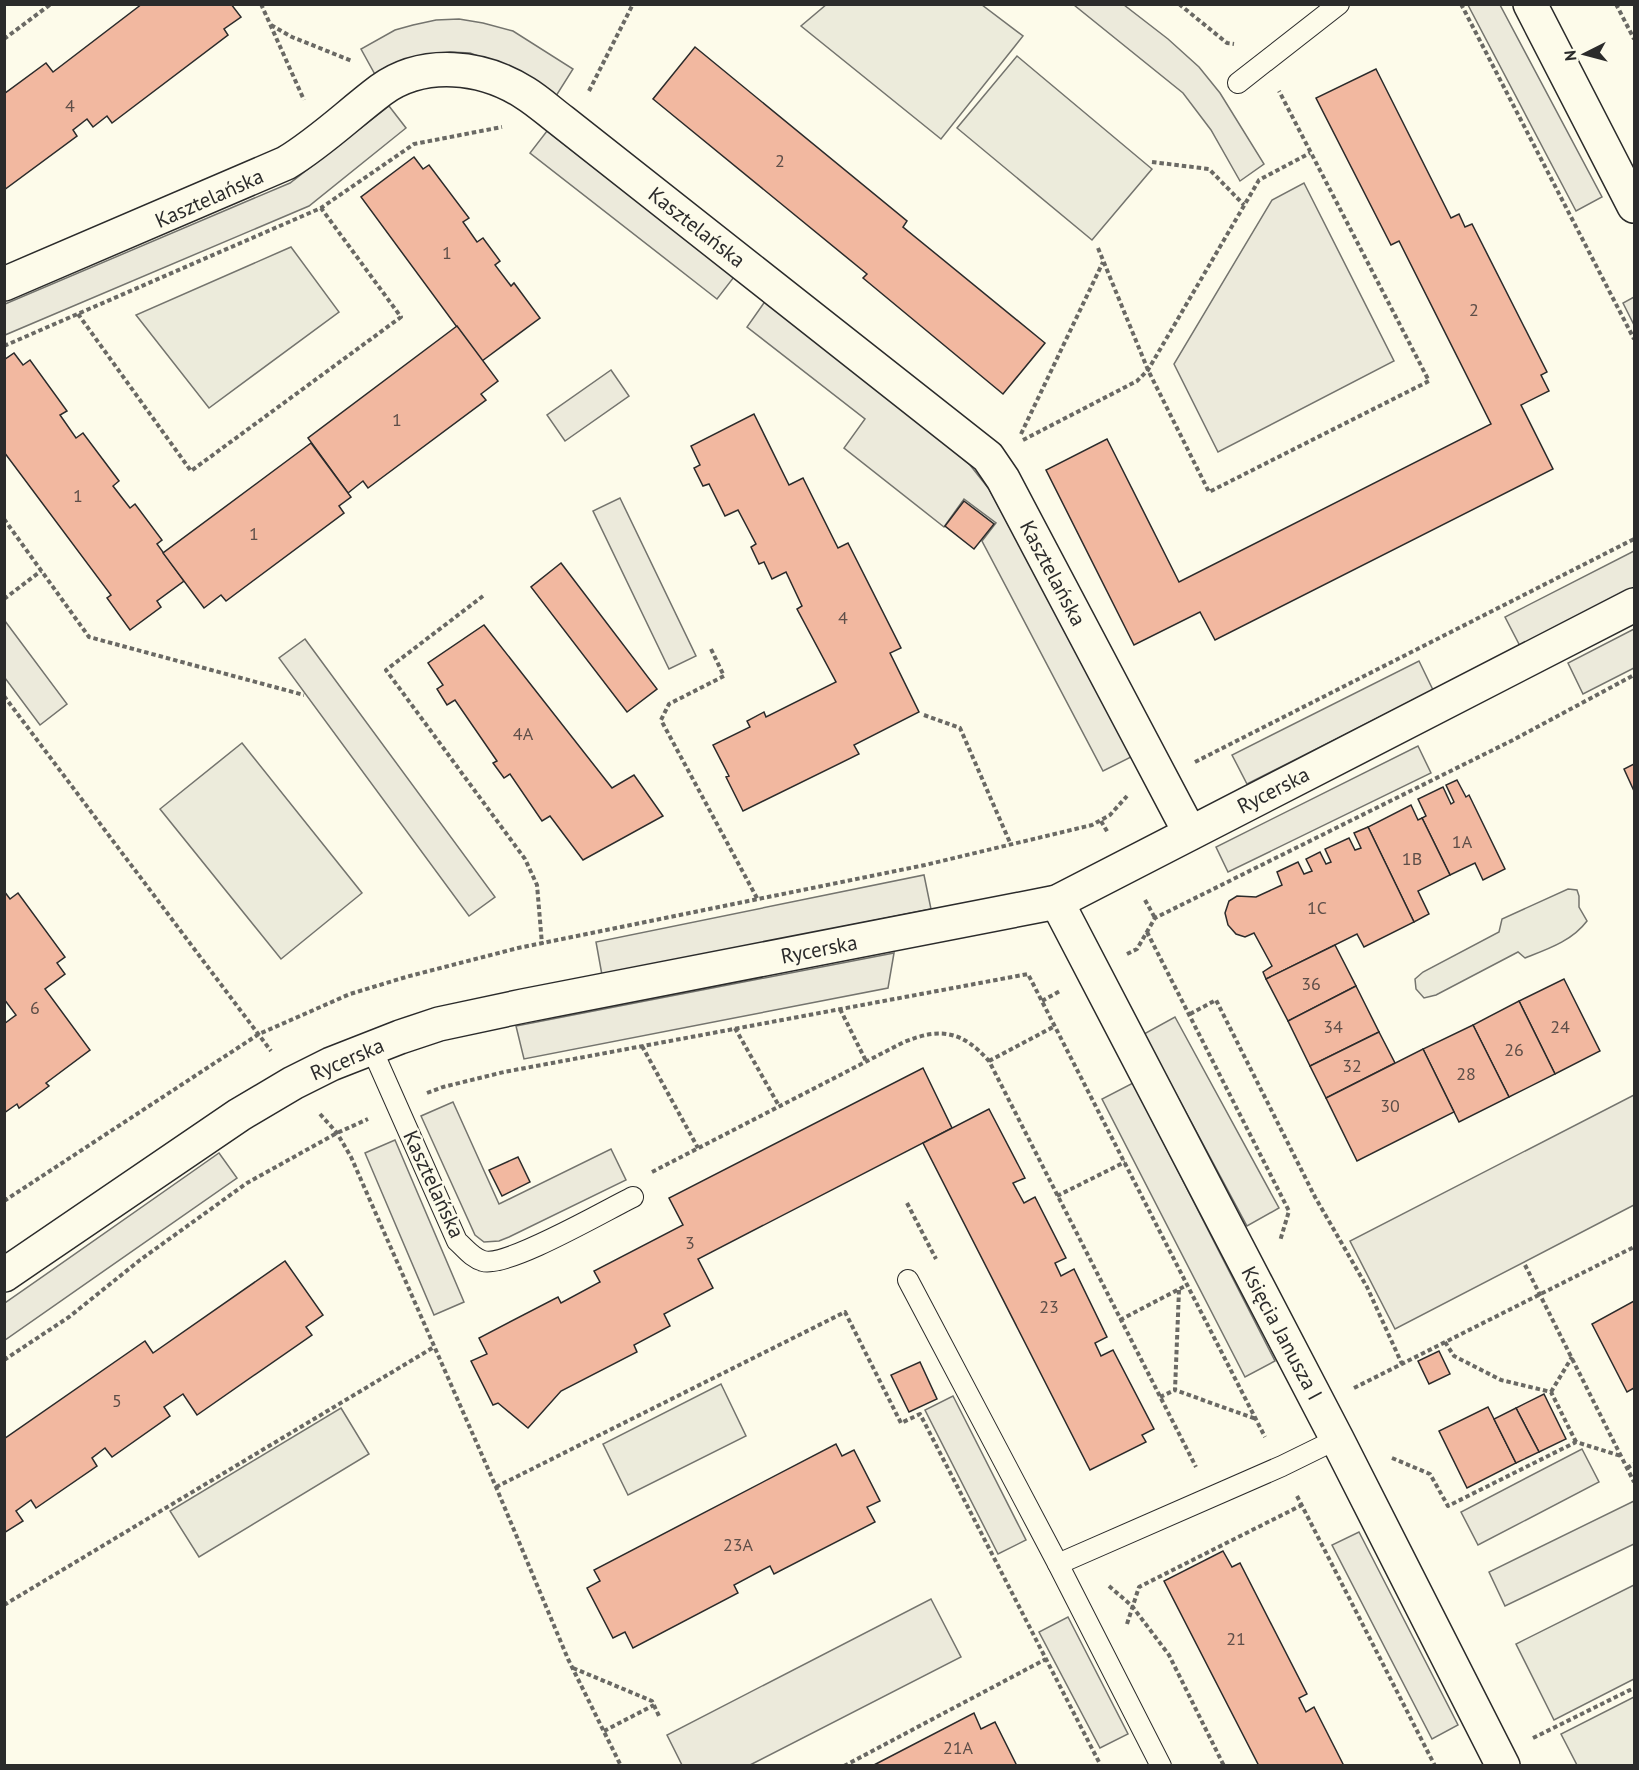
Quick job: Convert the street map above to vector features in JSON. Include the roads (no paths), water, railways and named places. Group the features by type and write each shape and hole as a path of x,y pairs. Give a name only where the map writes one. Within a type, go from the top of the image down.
{"street":[{"path":"1530,4 1635,206"},
{"name":"Kasztelańska","path":"4,284 286,164 327,136 382,89 401,79 424,72 452,69 493,77 525,93 556,116 987,457 1003,479 1190,833"},
{"name":"Rycerska","path":"4,1275 239,1114 293,1083 371,1047 439,1024 523,1006 1057,903 1635,605"},
{"name":"Księcia Janusza I","path":"1057,903 1337,1439 1514,1754"}],"lane":[{"path":"1238,83 1339,4"},
{"name":"Kasztelańska","path":"371,1047 458,1241 469,1253 483,1261 497,1261 520,1254 633,1197"},
{"path":"908,1280 1058,1564 1161,1766"},
{"path":"1058,1564 1282,1466 1337,1439"}]}
